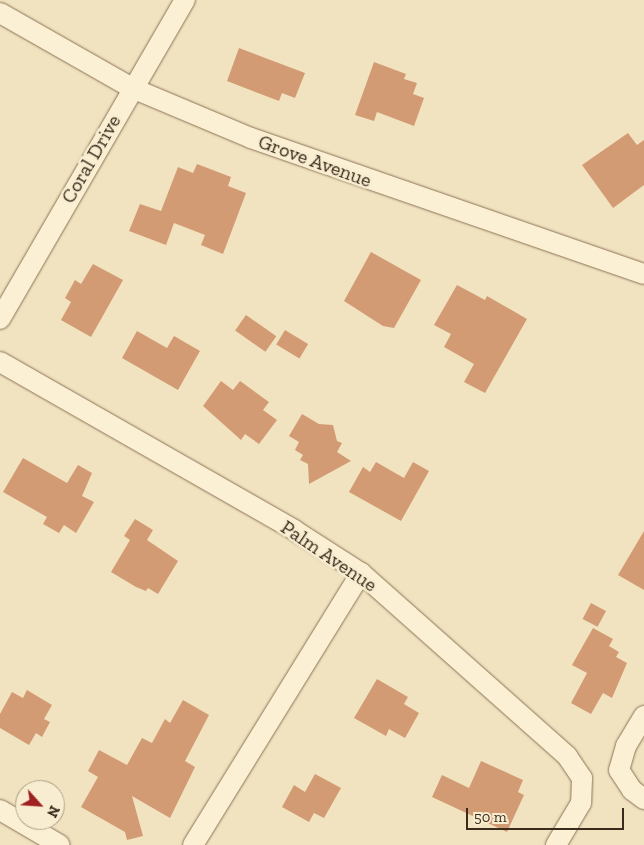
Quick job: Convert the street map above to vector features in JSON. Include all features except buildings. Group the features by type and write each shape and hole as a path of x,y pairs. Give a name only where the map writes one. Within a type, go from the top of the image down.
{"street":[{"name":"Coral Drive","path":"0,319 132,88 185,0"},
{"name":"Grove Avenue","path":"0,13 132,88 263,142 644,274"},
{"name":"Palm Avenue","path":"0,362 285,525 362,574 567,756 582,778 581,803 556,845"},
{"path":"193,845 362,574"},
{"path":"644,716 626,746 619,770 632,790 644,799"},
{"path":"0,810 60,845"}]}
